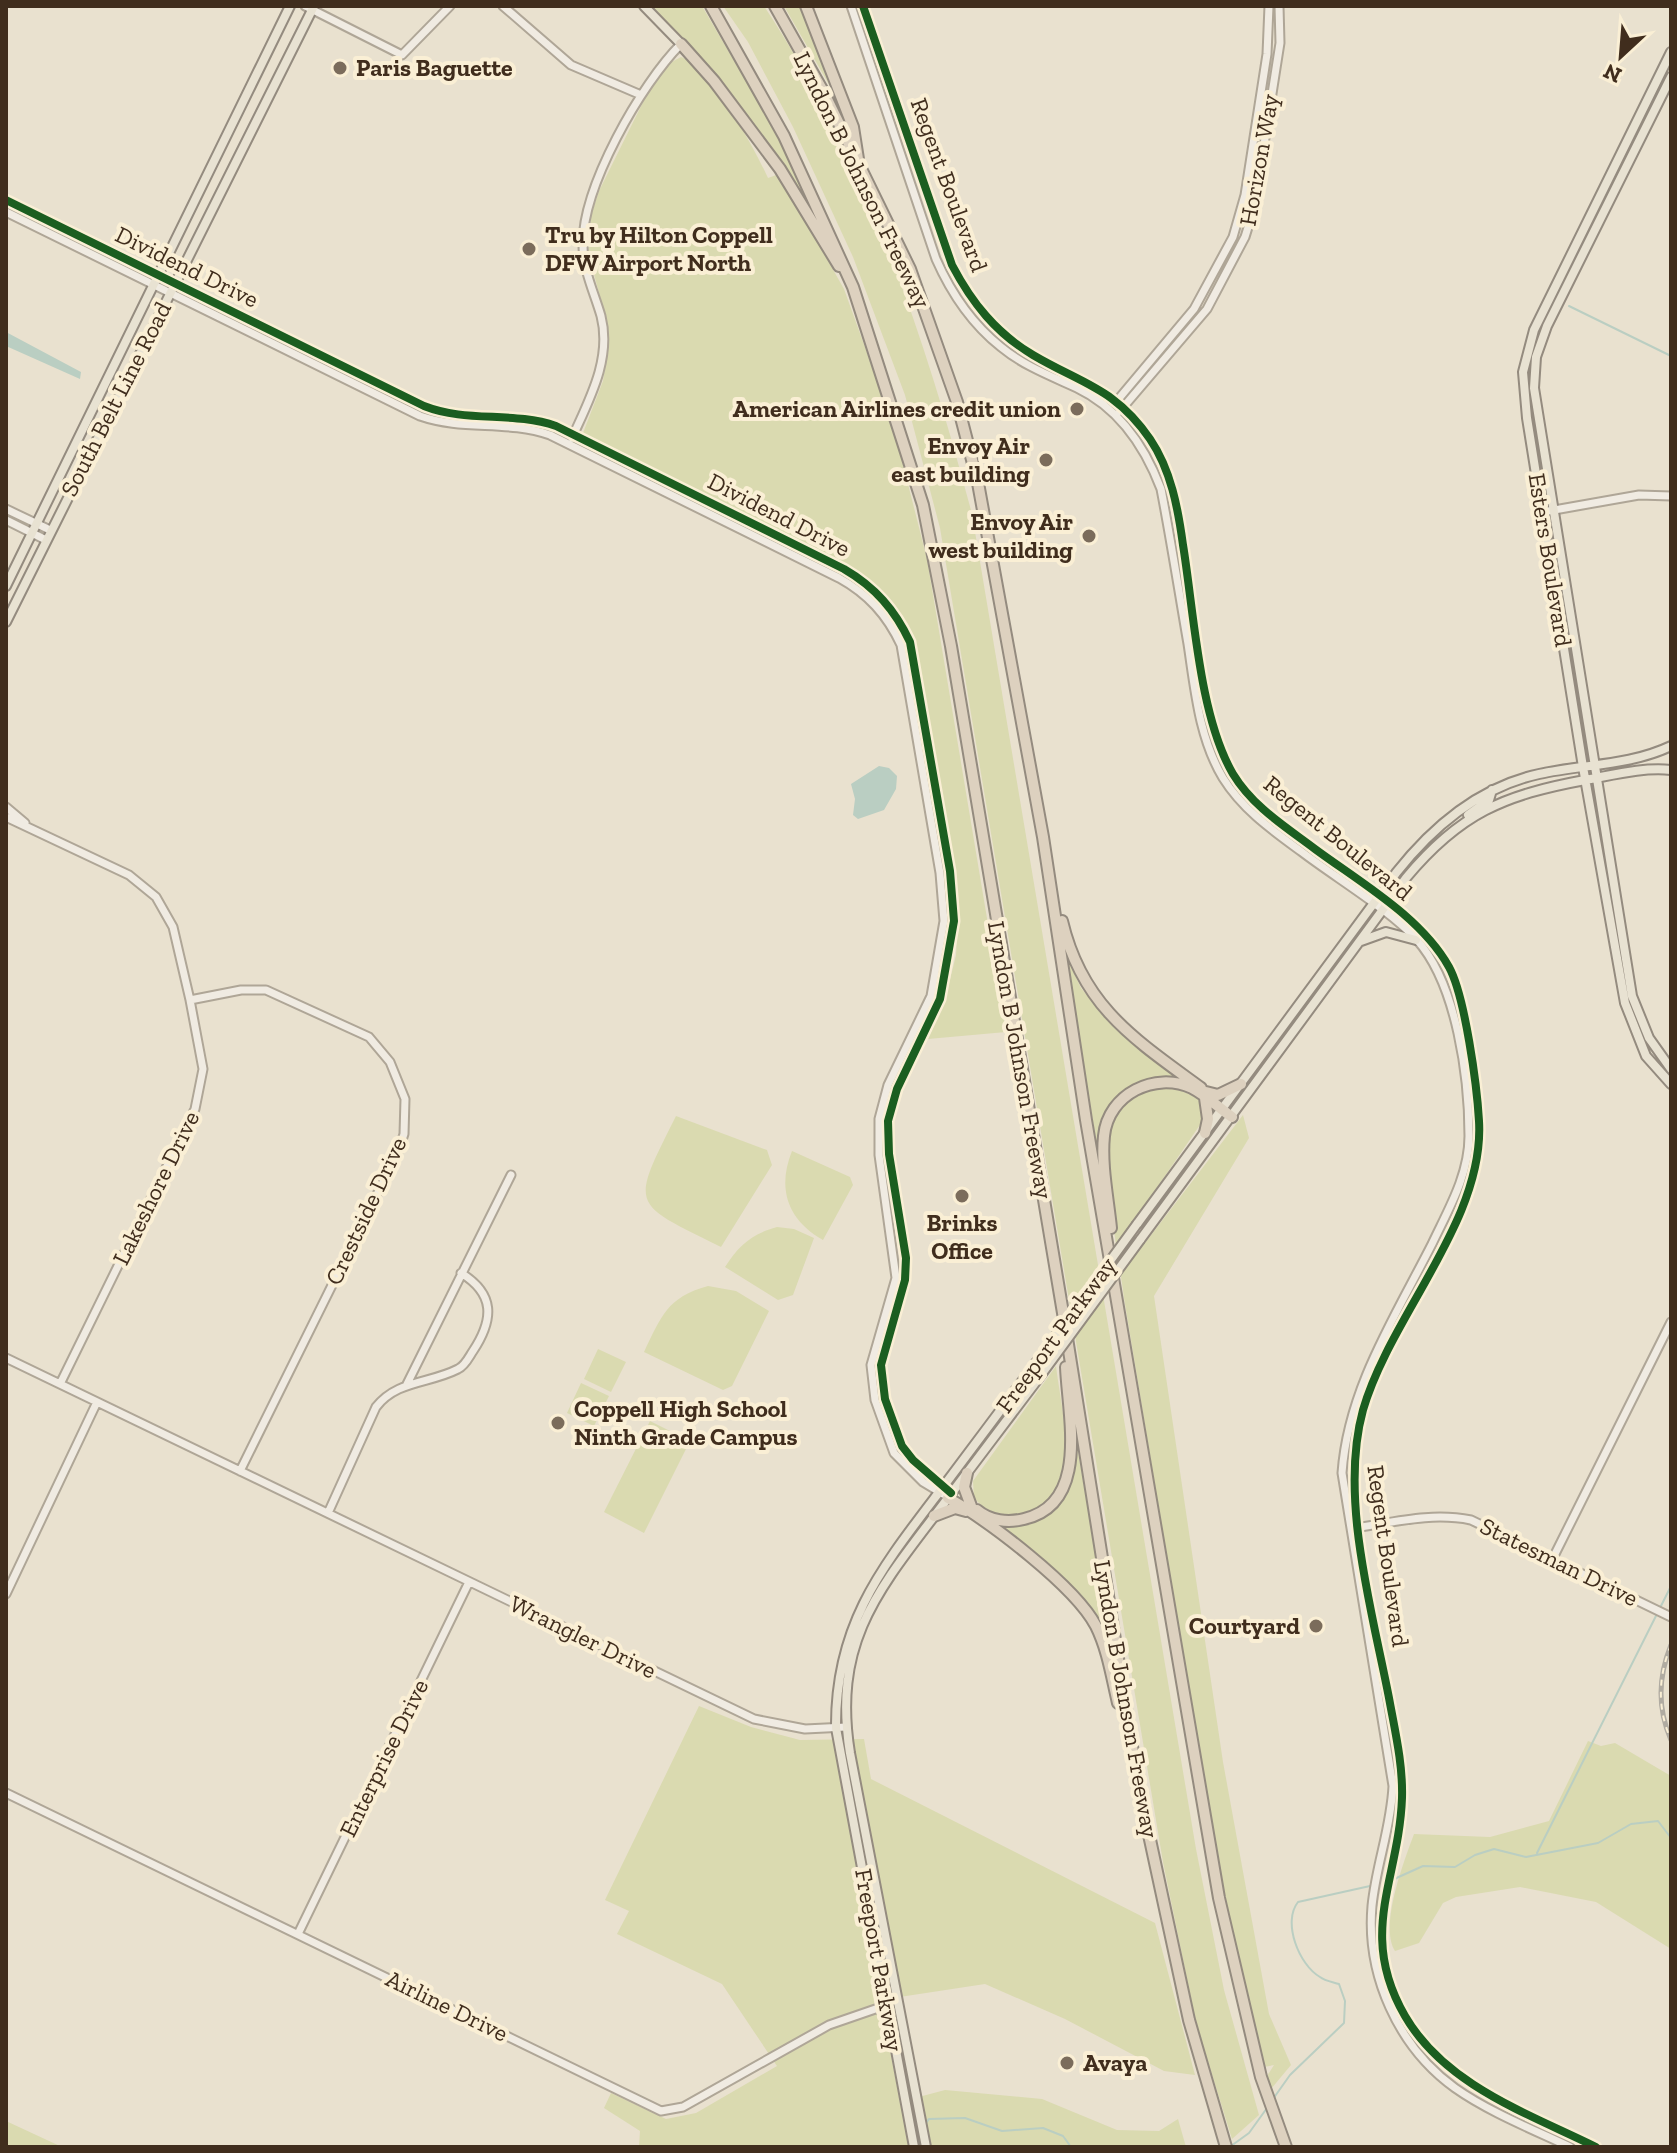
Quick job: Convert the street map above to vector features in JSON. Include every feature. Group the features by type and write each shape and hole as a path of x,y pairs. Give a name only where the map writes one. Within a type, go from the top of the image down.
{"highway":[{"name":"Lyndon B Johnson Freeway","path":"711,6 741,53 784,136 853,287 912,460 934,553 1063,1313 1138,1784 1189,2020 1226,2147"},
{"name":"Lyndon B Johnson Freeway","path":"775,6 824,93 910,269 957,402 998,577 1219,1898 1261,2077 1286,2147"},
{"path":"806,6 853,127 860,172"},
{"path":"681,44 714,81 780,169 853,287"},
{"path":"1043,837 1069,950 1083,982 1111,1018 1233,1115"},
{"path":"1126,1353 1104,1154 1108,1120 1119,1100 1148,1084 1177,1084 1205,1094 1218,1095 1241,1084"},
{"path":"1205,1094 1208,1119 1205,1133"},
{"path":"934,1516 955,1508 970,1509 993,1519 1026,1519 1054,1503 1066,1485 1071,1454 1063,1313"},
{"path":"967,1473 964,1487 970,1509"},
{"path":"945,1492 1055,1577 1091,1617 1106,1653 1138,1784"}],"main road":[{"name":"South Belt Line Road","path":"6,586 290,6"},
{"path":"644,6 681,44"},
{"name":"South Belt Line Road","path":"6,622 311,7"},
{"name":"Esters Boulevard","path":"1671,52 1534,330 1523,372 1632,996 1650,1041 1671,1069"},
{"name":"Esters Boulevard","path":"1530,403 1536,357 1547,326 1671,77"},
{"name":"Esters Boulevard","path":"1548,512 1585,780 1625,1003 1646,1056 1671,1084"},
{"name":"Freeport Parkway","path":"926,2147 841,1728 844,1652 888,1558 945,1492 1035,1364 1378,896 1426,838 1453,815 1492,790 1538,774 1640,758 1671,746"},
{"name":"Freeport Parkway","path":"864,1609 934,1516 945,1492 967,1473 1038,1379 1422,859 1461,825 1526,792 1596,778 1671,770"},
{"path":"1461,825 1467,815 1489,800 1492,790"},
{"path":"1357,944 1386,932 1416,940"},
{"name":"Freeport Parkway","path":"867,1867 887,2005 914,2147"},
{"path":"887,2005 897,2004"}],"street":[{"path":"311,7 402,55 450,6"},
{"path":"503,6 571,65 641,95"},
{"name":"Regent Boulevard","path":"851,6 936,259 954,293 978,325 1003,349 1033,368 1087,393 1116,416 1144,451 1161,489 1201,723 1222,776 1261,822 1372,905 1384,908 1432,943 1458,987 1478,1112 1479,1142 1475,1173 1461,1208 1366,1400 1354,1459 1359,1528 1400,1757 1402,1787 1399,1832 1376,1928"},
{"name":"Regent Boulevard","path":"863,6 952,265 964,289 990,322 1013,342 1094,385 1120,404 1156,449 1176,502 1210,709 1223,754 1240,784 1261,807 1378,896 1384,908 1428,955 1454,1016 1469,1147 1455,1197 1353,1406 1346,1431 1342,1473 1368,1648 1393,1786 1392,1817 1374,1889 1376,1928 1391,2010 1426,2063 1458,2090 1570,2147"},
{"name":"Horizon Way","path":"1116,416 1120,404 1194,309 1240,219 1270,30 1269,6"},
{"name":"Horizon Way","path":"1109,409 1120,404 1195,325 1224,282 1254,208 1280,43 1279,6"},
{"path":"569,444 600,373 603,345 601,319 588,279 583,248 586,216 600,177 641,95 656,69 681,44"},
{"path":"1262,85 1271,91"},
{"path":"1261,94 1271,91"},
{"name":"Dividend Drive","path":"6,200 439,412 472,417 537,419 573,434 844,569 870,587 893,611 910,642 954,896 954,921 940,999 891,1106 887,1137 906,1258 905,1280 883,1351 885,1399 902,1446 945,1492"},
{"name":"Dividend Drive","path":"6,212 435,422 535,430 569,444 839,578 864,594 885,616 901,645 944,897 944,921 931,996 882,1103 877,1137 896,1278 873,1349 875,1400 894,1453 923,1482 945,1492"},
{"path":"1213,277 1224,282"},
{"path":"345,379 350,369"},
{"path":"1548,512 1639,495 1671,496"},
{"path":"6,509 50,530"},
{"path":"6,520 46,540"},
{"path":"916,734 926,733"},
{"name":"Lakeshore Drive","path":"6,807 27,824"},
{"name":"Lakeshore Drive","path":"6,817 27,824 129,875 156,897 173,927 203,1069 195,1109 60,1384"},
{"name":"Crestside Drive","path":"190,1000 255,988 282,994 369,1037 390,1062 405,1099 404,1134 398,1152 240,1471"},
{"path":"406,1386 511,1175"},
{"path":"886,1200 896,1199"},
{"path":"328,1513 376,1407 387,1393 456,1370 478,1343 488,1322 488,1307 478,1283 461,1273"},
{"path":"896,1278 905,1280"},
{"path":"1553,1558 1671,1322"},
{"name":"Wrangler Drive","path":"6,1358 754,1719 795,1728 841,1728"},
{"path":"6,1594 97,1402"},
{"name":"Statesman Drive","path":"1349,1529 1419,1517 1460,1518 1487,1525 1671,1617"},
{"name":"Enterprise Drive","path":"298,1934 469,1582"},
{"path":"1368,1648 1378,1647"},
{"name":"Airline Drive","path":"6,1793 668,2112 683,2107 829,2025 887,2005"},
{"name":"Regent Boulevard","path":"1380,1960 1408,2022 1445,2065 1474,2085 1596,2147"}],"green space":[{"path":"651,6 702,6 778,136 816,219 730,92"},
{"path":"723,6 764,6 833,125 889,251 934,382 972,514 1196,1849 1224,1990 1259,2115 1232,2139 1196,2023 1163,1862 940,528 905,395 853,257 793,127 748,42"},
{"path":"784,6 803,6 838,93 835,95"},
{"path":"681,57 693,64 718,92 768,178 779,174 844,289 893,425 927,559 1006,1032 928,1039 945,1000 956,955 958,918 956,881 916,646 908,624 891,600 840,561 583,433 603,381 608,349 607,323 588,252 591,215 599,191 651,86 666,65"},
{"path":"1064,952 1081,988 1104,1016 1189,1082 1171,1079 1112,1106 1100,1163"},
{"path":"1160,1087 1175,1088 1198,1098 1204,1119 1128,1230 1145,1243 1243,1115 1249,1138 1154,1296 1223,1762 1269,2014 1291,2065 1271,2089 1267,2076 1274,2065 1264,2067 1229,1932 1111,1208 1108,1159 1112,1123 1120,1109 1131,1099 1144,1091"},
{"path":"676,1116 767,1150 772,1165 721,1247 669,1220 655,1210 647,1199 646,1186 651,1169"},
{"path":"792,1151 850,1177 853,1185 823,1240 801,1223 788,1202 785,1178"},
{"path":"777,1227 794,1229 814,1238 793,1295 778,1300 725,1267 747,1241"},
{"path":"708,1286 736,1291 769,1311 732,1386 723,1390 644,1352 661,1319 674,1302"},
{"path":"598,1349 626,1362 611,1392 584,1379"},
{"path":"1056,1366 1066,1455 1063,1477 1055,1495 1040,1508 1018,1514 999,1514 988,1510 974,1498 973,1481"},
{"path":"581,1383 609,1396 594,1426 567,1413"},
{"path":"650,1421 690,1441 644,1533 604,1512"},
{"path":"1073,1440 1076,1440 1112,1652 1082,1597 994,1522 1013,1524 1063,1497 1075,1468"},
{"path":"699,1706 751,1727 800,1740 864,1739 871,1779 1155,1923 1195,2075 1164,2071 1065,2019 985,1984 880,2000 900,2102 945,2090 1042,2099 1117,2130 1159,2131 1178,2119 1186,2147 639,2147 640,2131 604,2108 611,2093 666,2119 696,2113 777,2066 722,1984 617,1934 629,1911 605,1900"},
{"path":"1588,1741 1601,1746 1615,1743 1671,1776 1671,1949 1596,1902 1520,1887 1456,1897 1443,1903 1419,1943 1395,1951 1391,1940 1391,1910 1414,1834 1490,1837 1549,1821"},
{"path":"6,2121 62,2147 6,2147"}],"shaded area":[{"path":"6,332 81,372 80,379 6,346"},
{"path":"879,766 889,768 897,776 896,789 884,810 858,819 853,815 855,799 851,784"}],"waterway":[{"path":"1569,306 1671,356"},
{"path":"1537,1853 1671,1586"},
{"path":"1392,1880 1423,1866 1455,1867 1475,1855 1494,1849 1526,1857 1598,1843 1631,1824 1658,1821 1671,1838"},
{"path":"1273,2099 1290,2075 1344,2023 1345,2001 1339,1984 1324,1980 1305,1963 1292,1931 1293,1910 1298,1902 1370,1886"},
{"path":"1231,2146 1249,2133 1267,2108"},
{"path":"924,2125 929,2119 965,2118 1002,2131 1043,2128 1063,2136 1071,2147"}],"railway":[{"path":"1671,1645 1661,1692 1663,1716 1671,1740"}],"cycle path":[{"path":"863,6 952,265 968,292 996,327 1020,346 1097,389 1124,408 1150,439 1163,463 1179,517 1205,694 1212,723 1233,774 1250,797 1271,816 1370,888 1423,932 1449,967 1455,981 1476,1086 1479,1121 1477,1158 1467,1195 1452,1231 1376,1375 1363,1410 1357,1444 1356,1516 1361,1554 1396,1735 1402,1785 1399,1828 1384,1907 1384,1958 1391,1986 1405,2016 1442,2061 1490,2095 1596,2147"},
{"path":"6,200 424,406 457,414 523,419 556,426 844,569 875,592 891,610 910,642 950,871 954,921 940,999 897,1089 888,1121 889,1154 906,1258 905,1280 881,1365 885,1399 902,1446 913,1460 951,1493"}],"place":[{"name":"Paris Baguette","path":"340,68"},
{"name":"Tru by Hilton Coppell DFW Airport North","path":"529,249"},
{"name":"American Airlines credit union","path":"1077,409"},
{"name":"Envoy Air east building","path":"1046,460"},
{"name":"Envoy Air west building","path":"1089,536"},
{"name":"Brinks Office","path":"962,1196"},
{"name":"Coppell High School Ninth Grade Campus","path":"558,1423"},
{"name":"Courtyard","path":"1316,1626"},
{"name":"Avaya","path":"1067,2063"}]}
